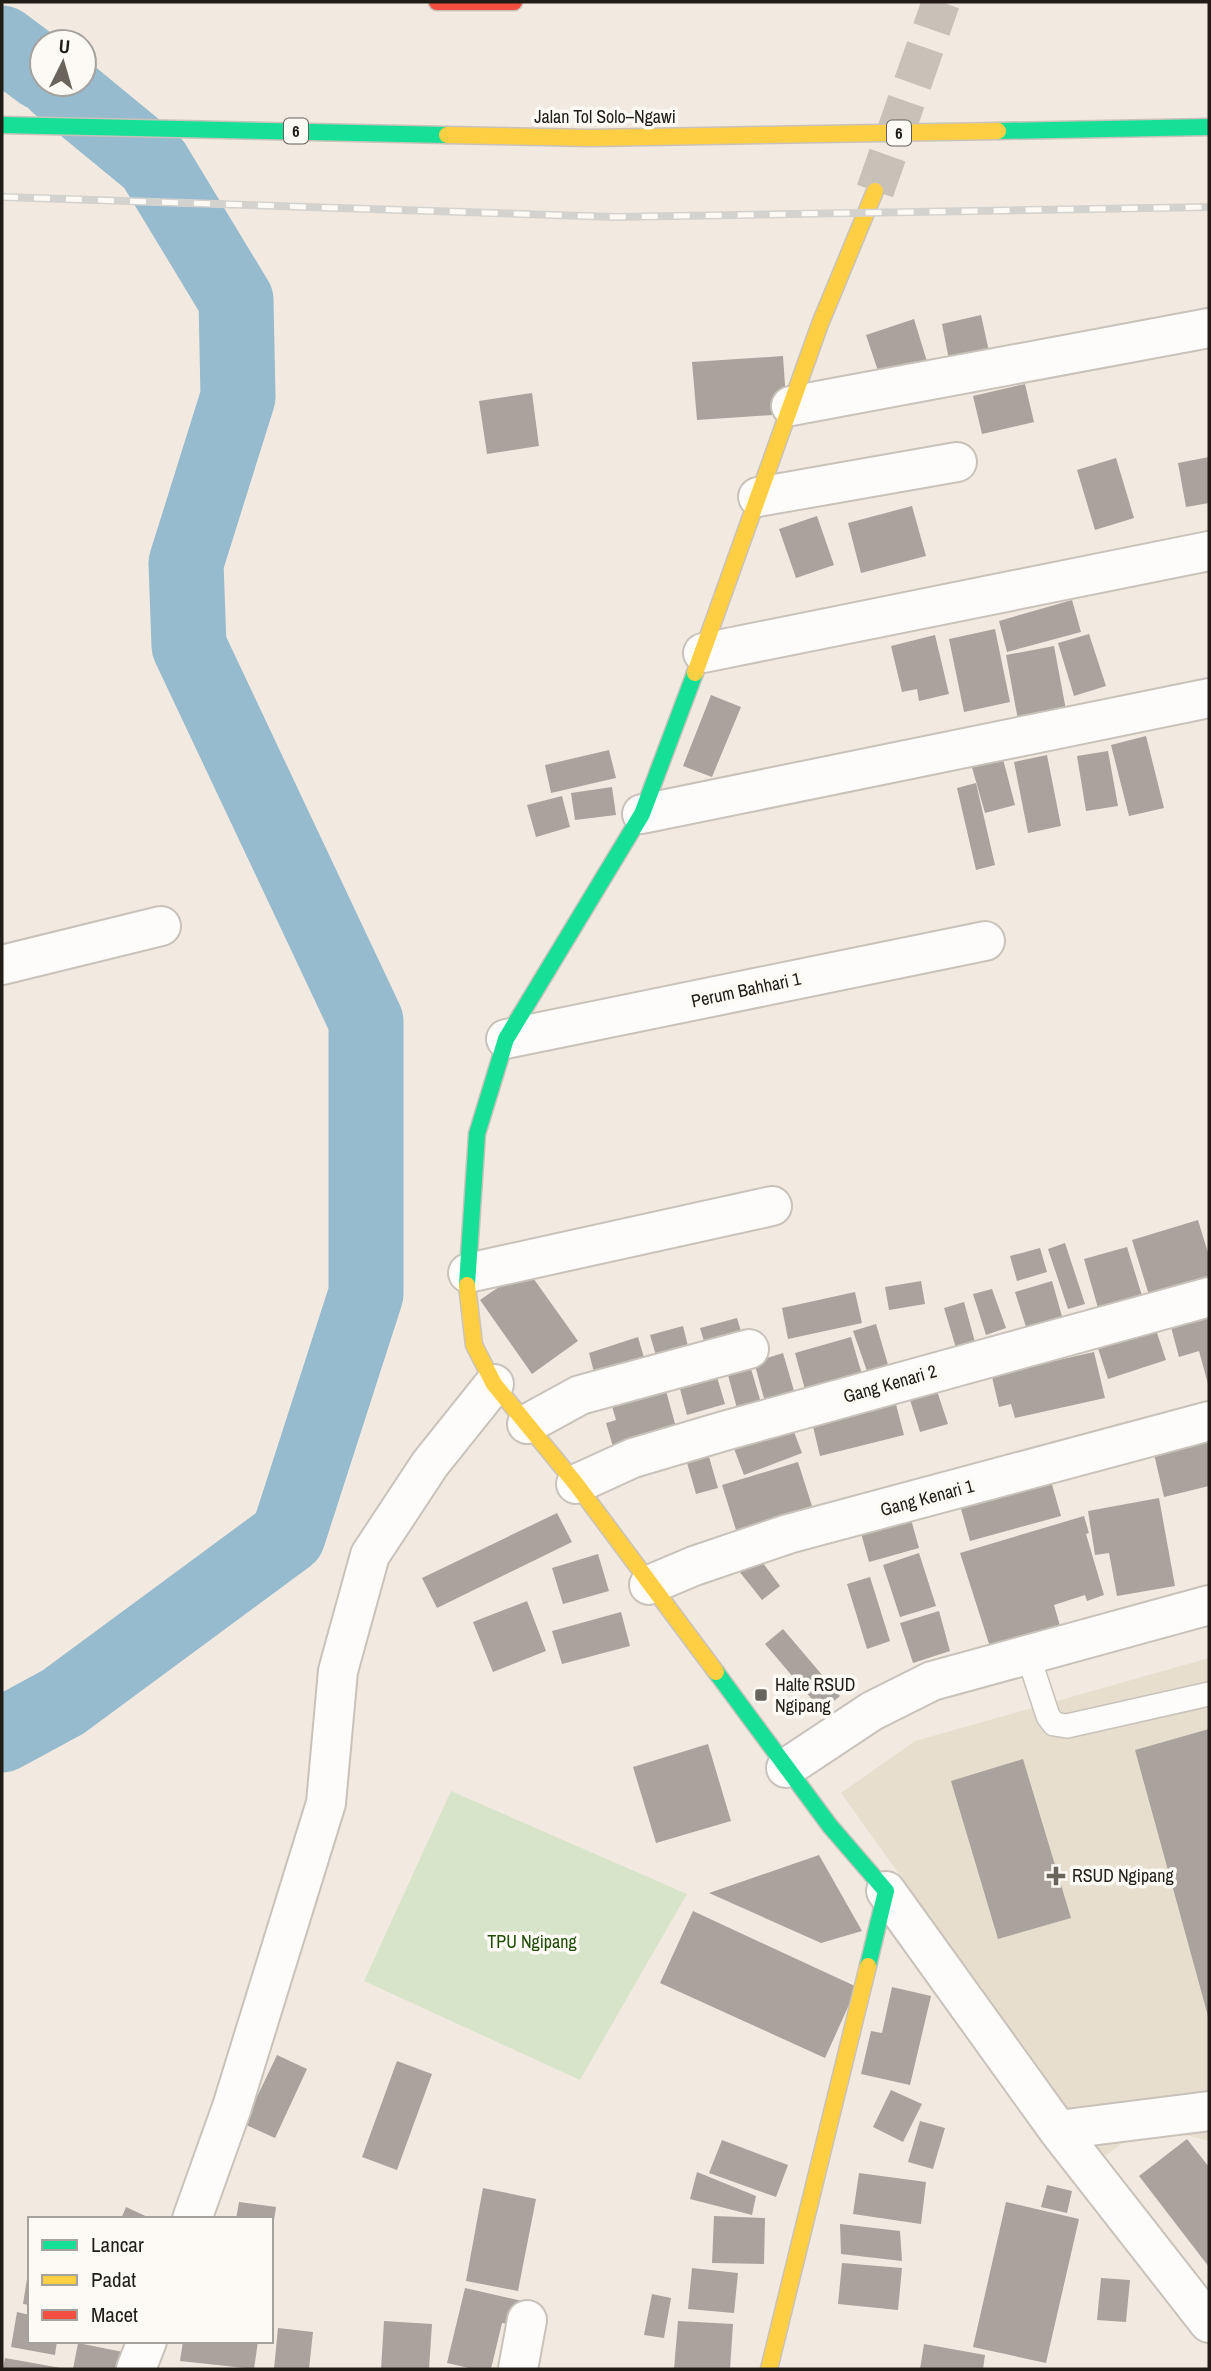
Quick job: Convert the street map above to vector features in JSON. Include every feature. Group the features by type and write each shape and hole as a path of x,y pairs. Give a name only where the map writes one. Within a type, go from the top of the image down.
{"main road":[{"path":"438,2 514,2"},
{"name":"Jalan Tol Solo–Ngawi","path":"2,125 589,138 1209,127"},
{"path":"769,2369 886,1891 830,1826 576,1484 494,1384 474,1345 468,1321 469,1223 477,1134 506,1040 642,814 843,264 875,191"}],"street":[{"path":"791,407 1209,328"},
{"path":"758,497 957,462"},
{"path":"703,653 1209,551"},
{"path":"642,814 1209,698"},
{"path":"2,965 161,926"},
{"name":"Perum Bahhari 1","path":"506,1040 985,941"},
{"path":"468,1273 772,1206"},
{"name":"Gang Kenari 2","path":"576,1484 633,1458 711,1434 1209,1297"},
{"path":"527,1424 580,1395 749,1349"},
{"path":"192,2217 232,2107 326,1803 338,1671 370,1555 430,1464 494,1384"},
{"name":"Gang Kenari 1","path":"649,1585 694,1566 788,1534 1209,1421"},
{"path":"786,1768 872,1711 932,1681 1209,1605"},
{"path":"886,1891 1058,2130 1209,2323"},
{"path":"1058,2130 1209,2111"},
{"path":"518,2369 527,2320"},
{"path":"136,2369 146,2343"}],"lane":[{"path":"1028,1655 1048,1716 1054,1724 1067,1726 1209,1694"}],"shaded area":[{"name":"RSUD Ngipang","path":"1209,1658 1209,2141 1148,2125 1102,2158 841,1793 915,1741"}],"green space":[{"name":"TPU Ngipang","path":"451,1791 687,1894 580,2080 364,1981"}],"building":[{"path":"981,315 990,356 950,365 942,324"},
{"path":"914,319 929,368 882,383 866,335"},
{"path":"783,356 787,414 697,420 692,362"},
{"path":"1025,384 1034,422 982,434 973,396"},
{"path":"532,393 539,446 487,454 479,401"},
{"path":"1209,457 1209,503 1186,507 1178,463"},
{"path":"1116,458 1134,518 1095,530 1077,470"},
{"path":"912,506 926,556 861,573 848,523"},
{"path":"817,516 834,565 796,578 779,529"},
{"path":"1072,600 1081,632 1007,652 999,621"},
{"path":"995,629 1010,702 964,712 949,639"},
{"path":"1089,634 1106,686 1074,696 1058,643"},
{"path":"935,635 949,694 919,701 917,689 902,692 891,646"},
{"path":"1054,646 1066,710 1018,720 1006,655"},
{"path":"711,695 741,707 712,777 683,766"},
{"path":"1146,736 1164,808 1129,816 1111,745"},
{"path":"609,750 616,778 551,793 545,765"},
{"path":"1108,751 1118,806 1086,811 1077,756"},
{"path":"1002,755 1015,805 985,813 971,764"},
{"path":"1047,755 1061,826 1028,833 1014,762"},
{"path":"976,783 995,865 976,870 957,788"},
{"path":"612,787 616,815 575,820 571,793"},
{"path":"562,796 570,827 536,837 527,805"},
{"path":"1198,1220 1209,1256 1209,1276 1149,1295 1132,1240"},
{"path":"1065,1243 1085,1304 1068,1309 1048,1249"},
{"path":"1127,1247 1144,1302 1100,1315 1084,1259"},
{"path":"1040,1248 1047,1272 1017,1281 1010,1256"},
{"path":"526,1268 578,1341 532,1374 480,1300"},
{"path":"921,1281 925,1304 889,1310 885,1287"},
{"path":"1052,1281 1063,1320 1027,1330 1015,1292"},
{"path":"992,1289 1006,1328 986,1335 973,1294"},
{"path":"855,1292 862,1323 788,1339 782,1308"},
{"path":"964,1302 975,1342 956,1348 944,1308"},
{"path":"1209,1305 1208,1384 1199,1351 1179,1357 1168,1316"},
{"path":"737,1318 743,1338 706,1348 700,1328"},
{"path":"1152,1318 1166,1360 1108,1379 1094,1336"},
{"path":"876,1324 889,1368 868,1374 853,1331"},
{"path":"683,1326 689,1350 657,1359 650,1335"},
{"path":"638,1337 645,1361 595,1376 589,1353"},
{"path":"851,1337 863,1378 806,1393 795,1353"},
{"path":"1042,1352 1045,1363 1094,1352 1105,1398 1015,1418 1011,1404 999,1407 989,1364"},
{"path":"783,1353 797,1401 767,1409 754,1362"},
{"path":"749,1362 762,1406 738,1412 726,1368"},
{"path":"714,1367 725,1404 687,1415 677,1378"},
{"path":"934,1382 948,1424 920,1432 907,1390"},
{"path":"665,1387 677,1431 614,1450 606,1423 616,1420 611,1403"},
{"path":"893,1393 904,1435 820,1456 810,1414"},
{"path":"788,1416 802,1453 744,1475 730,1438"},
{"path":"1209,1440 1209,1486 1164,1497 1154,1454"},
{"path":"705,1443 718,1488 696,1494 683,1449"},
{"path":"798,1462 812,1506 736,1530 722,1485"},
{"path":"1049,1474 1061,1516 970,1541 958,1498"},
{"path":"1159,1498 1175,1586 1117,1596 1109,1553 1095,1555 1088,1511"},
{"path":"909,1512 919,1548 869,1562 859,1526"},
{"path":"557,1513 572,1542 437,1608 422,1578"},
{"path":"1084,1516 1089,1533 1086,1534 1104,1595 1087,1601 1085,1595 1054,1605 1060,1626 990,1647 960,1553"},
{"path":"754,1551 780,1586 762,1600 735,1566"},
{"path":"919,1553 936,1606 900,1617 883,1565"},
{"path":"598,1554 609,1591 563,1604 552,1568"},
{"path":"870,1577 890,1641 867,1649 847,1584"},
{"path":"527,1601 546,1651 493,1672 473,1622"},
{"path":"939,1611 950,1651 913,1663 900,1623"},
{"path":"621,1612 630,1646 562,1664 552,1631"},
{"path":"783,1629 840,1696 822,1711 765,1644"},
{"path":"1209,1729 1209,2016 1208,2016 1135,1750"},
{"path":"708,1744 731,1821 656,1843 633,1767"},
{"path":"1023,1759 1071,1918 998,1939 951,1781"},
{"path":"819,1855 862,1931 821,1943 709,1893"},
{"path":"693,1911 857,1987 825,2058 660,1983"},
{"path":"892,1987 931,1996 910,2085 861,2074 871,2031 882,2033"},
{"path":"277,2055 307,2069 275,2138 244,2124"},
{"path":"397,2061 432,2074 397,2170 362,2157"},
{"path":"891,2090 922,2104 903,2142 873,2127"},
{"path":"920,2121 945,2128 933,2169 908,2162"},
{"path":"1187,2139 1209,2167 1209,2267 1139,2176"},
{"path":"722,2140 788,2165 776,2197 709,2173"},
{"path":"697,2172 756,2196 752,2215 690,2199"},
{"path":"859,2173 926,2182 921,2224 853,2214"},
{"path":"1047,2185 1072,2191 1067,2213 1041,2207"},
{"path":"483,2188 536,2199 518,2291 466,2281"},
{"path":"239,2202 276,2207 273,2227 273,2217 236,2217"},
{"path":"1006,2202 1079,2219 1046,2363 973,2347"},
{"path":"126,2207 148,2217 122,2217"},
{"path":"714,2216 765,2218 764,2264 712,2263"},
{"path":"840,2224 900,2231 902,2261 841,2254"},
{"path":"842,2263 902,2268 898,2310 838,2304"},
{"path":"692,2268 738,2273 734,2313 688,2309"},
{"path":"28,2272 28,2305 23,2304"},
{"path":"1101,2278 1130,2280 1126,2322 1097,2320"},
{"path":"465,2288 522,2301 515,2326 502,2323 491,2369 473,2369 447,2363"},
{"path":"652,2294 671,2298 664,2338 644,2335"},
{"path":"17,2312 28,2315 28,2343 57,2343 55,2355 11,2347"},
{"path":"384,2321 432,2324 429,2369 381,2369"},
{"path":"678,2321 733,2324 730,2369 674,2369"},
{"path":"278,2328 313,2332 309,2369 274,2369"},
{"path":"78,2343 123,2352 119,2369 73,2369"},
{"path":"183,2343 258,2343 254,2369 180,2361"},
{"path":"924,2344 985,2355 983,2369 920,2369"},
{"path":"5,2358 61,2368 61,2369 3,2369"}],"waterway":[{"path":"2,43 28,62"},
{"path":"2,1735 63,1702 288,1536 366,1294 366,1021 189,646 186,563 238,397 236,300 153,163 74,98"}],"tunnel":[{"path":"875,191 941,2"}],"railway":[{"path":"2,197 616,217 1209,207"}],"traffic: fast":[{"path":"2,125 447,135"},
{"path":"998,131 1209,127"},
{"path":"467,1285 477,1134 506,1039 642,814 695,673"},
{"path":"716,1672 830,1826 886,1891 868,1966"}],"traffic: slow":[{"path":"447,135 589,138 998,131"},
{"path":"695,673 820,324 875,191"},
{"path":"467,1285 474,1345 494,1384 576,1484 716,1672"},
{"path":"769,2369 868,1966"}],"traffic: jam":[{"path":"437,2 514,2"}],"place":[{"name":"Halte RSUD Ngipang","path":"761,1695"},
{"name":"RSUD Ngipang","path":"1056,1876"}]}
